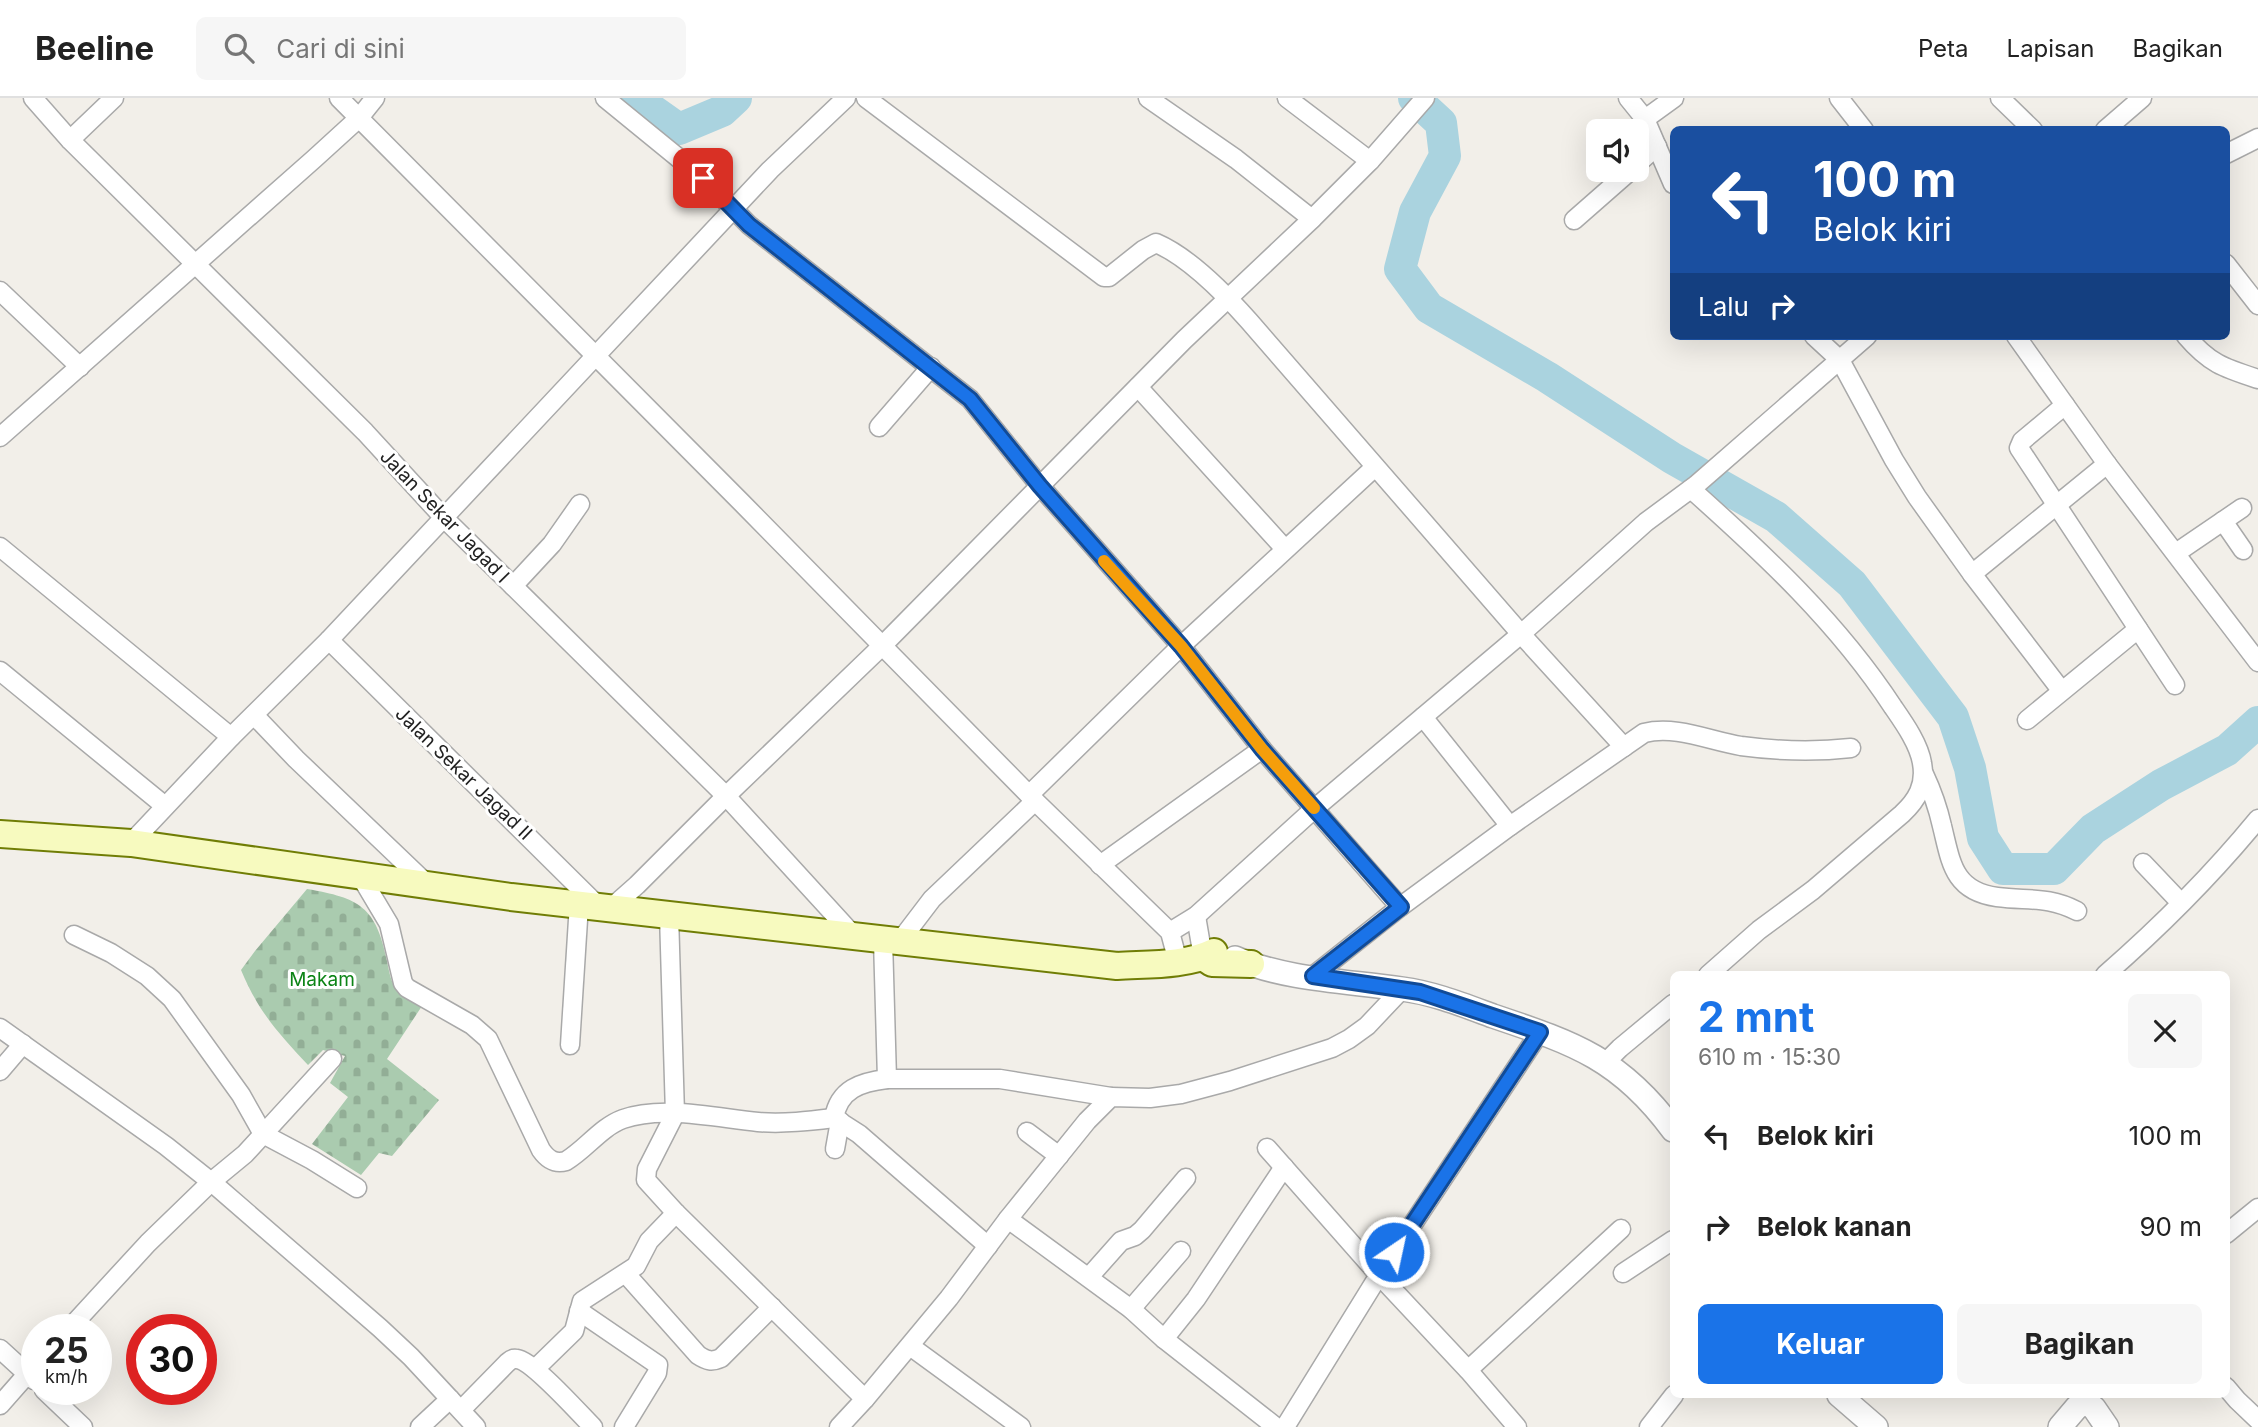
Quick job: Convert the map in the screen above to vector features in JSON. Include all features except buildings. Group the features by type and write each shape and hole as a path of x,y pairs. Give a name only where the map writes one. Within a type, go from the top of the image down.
{"main road":[{"path":"0,834 131,843 430,887 1117,965 1198,957 1212,963 1251,964"}],"street":[{"name":"Jalan Sekar Jagad I","path":"33,98 70,140 365,432 444,518 726,796 855,937"},
{"path":"70,140 114,98"},
{"path":"339,98 1032,798 1198,957"},
{"path":"0,437 359,118 375,98"},
{"path":"605,98 703,178 749,225 970,399 1040,486 1181,646 1262,749 1401,907"},
{"path":"131,843 231,737 329,640 789,150 846,98"},
{"path":"866,98 1104,277 1156,243 1185,262 1228,298 1521,634 1624,747"},
{"path":"1149,98 1236,159 1311,219"},
{"path":"1287,98 1370,161"},
{"path":"570,1045 596,906 638,885 883,645 1138,387 1370,161 1425,98"},
{"path":"1628,98 1645,119 1674,98"},
{"path":"1839,98 1857,126"},
{"path":"2000,98 2029,126"},
{"path":"2110,126 2143,98"},
{"path":"1649,128 1670,177"},
{"path":"2230,152 2257,142"},
{"path":"1649,153 1657,146"},
{"path":"1574,220 1617,182"},
{"path":"2230,269 2258,304"},
{"path":"0,291 79,367"},
{"path":"1818,340 1840,360 1894,460 1972,574 2061,690"},
{"path":"1170,932 1196,916 1314,809 1521,634 1646,522 1693,487 1862,340"},
{"path":"2019,340 2107,464 2258,662"},
{"path":"2190,340 2209,360 2258,379"},
{"path":"879,428 931,367"},
{"path":"1138,387 1284,549"},
{"path":"2065,405 2022,441 2019,448 2175,685"},
{"path":"1972,574 2107,464"},
{"path":"887,1079 891,941 1181,646 1375,467"},
{"path":"1693,487 1834,626 1903,722 1916,746 1923,771 1921,790 1902,814 1813,890 1759,930 1715,971"},
{"path":"513,586 552,544 580,504"},
{"path":"2176,553 2242,508"},
{"path":"2223,521 2243,550"},
{"path":"0,547 231,737"},
{"path":"2027,720 2138,629"},
{"name":"Jalan Sekar Jagad II","path":"329,640 596,906"},
{"path":"0,671 161,811 169,849"},
{"path":"254,715 430,887"},
{"path":"1423,717 1510,826"},
{"path":"1313,976 1510,826 1639,735 1660,730 1741,746 1801,751 1851,748"},
{"path":"1100,865 1262,749"},
{"path":"1923,771 1958,877 1989,895 2054,901 2077,911"},
{"path":"2109,971 2229,855 2258,819"},
{"path":"2143,863 2181,903"},
{"path":"360,877 389,925 403,983 407,988 472,1025 488,1039 547,1158 559,1163 566,1161 611,1125 643,1115 674,1114 783,1123 837,1119 859,1134 988,1246"},
{"path":"638,885 639,911"},
{"path":"669,915 674,1114 646,1180 676,1213 865,1399"},
{"path":"1196,916 1198,957"},
{"path":"74,936 111,953 147,976 172,999 241,1095 263,1134 357,1188"},
{"path":"1251,964 1271,971 1402,989 1438,997 1579,1047 1606,1062 1647,1099 1670,1126"},
{"path":"835,1149 839,1101 852,1088 862,1083 887,1079 1000,1079 1111,1097 1150,1098 1181,1094 1332,1048 1367,1026 1402,989"},
{"path":"1606,1062 1670,1006"},
{"path":"0,1028 166,1146 211,1182 343,1294 411,1357 476,1427"},
{"path":"1285,1427 1379,1275 1540,1032"},
{"path":"0,1071 23,1044"},
{"path":"83,1314 148,1242 211,1182 245,1154 332,1059"},
{"path":"839,1427 910,1346 1092,1114 1111,1097"},
{"path":"1027,1132 1059,1156"},
{"path":"1267,1148 1517,1427"},
{"path":"1164,1339 1203,1289 1284,1167"},
{"path":"1089,1277 1121,1241 1142,1230 1186,1178"},
{"path":"2230,1231 2258,1209"},
{"path":"535,1369 568,1339 578,1324 579,1311 586,1297 625,1274 642,1258 649,1241 676,1213"},
{"path":"1008,1219 1131,1309 1164,1339 1276,1427"},
{"path":"1468,1370 1621,1229"},
{"path":"1623,1273 1670,1242"},
{"path":"1131,1309 1181,1251"},
{"path":"625,1274 698,1355 706,1360 714,1361 721,1357 772,1307"},
{"path":"579,1311 658,1365 657,1373 624,1427"},
{"path":"910,1346 1021,1427"},
{"path":"0,1349 21,1364"},
{"path":"419,1427 456,1404 512,1359 535,1369 593,1427"},
{"path":"0,1405 21,1385"},
{"path":"2230,1392 2258,1420"},
{"path":"1649,1427 1672,1398"},
{"path":"1842,1398 1876,1427"},
{"path":"2060,1427 2077,1407 2089,1399 2107,1427"},
{"path":"60,1405 83,1427"}],"green space":[{"name":"Makam","path":"307,889 340,896 363,908 377,928 396,989 422,1006 387,1059 439,1100 392,1156 379,1153 361,1175 312,1144 348,1097 330,1083 345,1056 323,1050 308,1065 270,1021 254,998 241,970"}],"waterway":[{"path":"635,98 679,129 722,111 736,98"},
{"path":"1414,98 1441,123 1445,156 1415,212 1400,269 1429,308 1547,377 1672,458 1776,517 1852,584 1953,717 1970,768 1983,838 2003,869 2054,869 2093,829 2161,785 2227,750 2258,722"}],"slow traffic":[{"path":"1104,561 1181,646 1262,749 1314,808"}],"route":[{"path":"703,178 749,225 970,399 1040,486 1181,646 1262,749 1401,907 1313,976 1420,992 1540,1032 1394,1252"}]}
